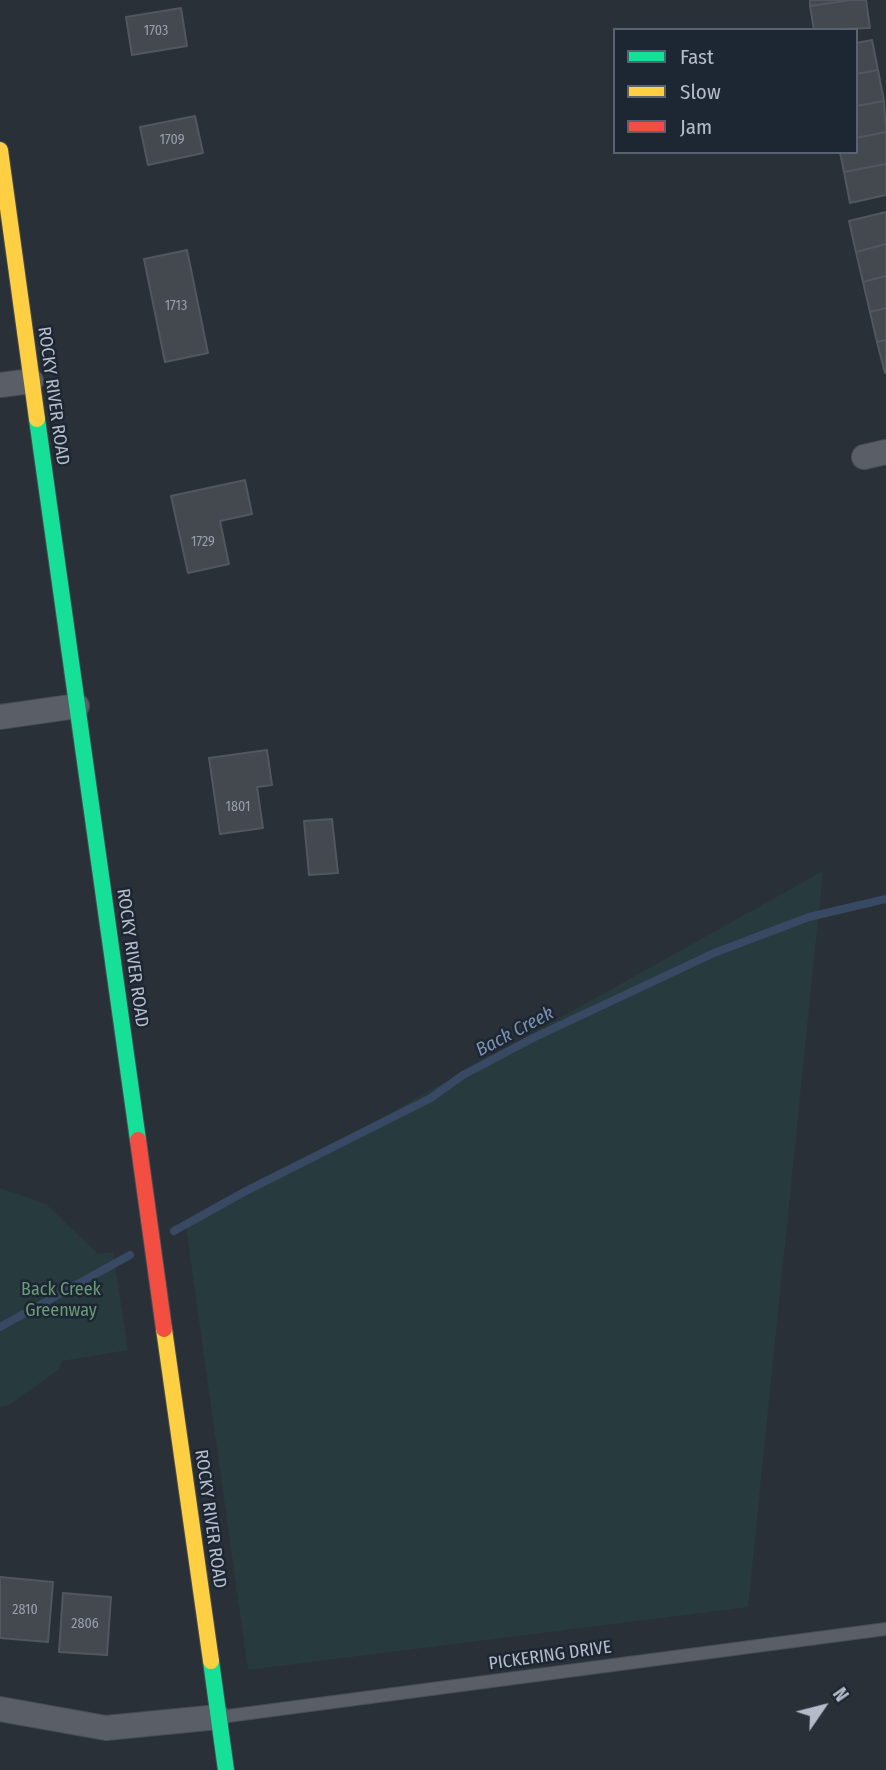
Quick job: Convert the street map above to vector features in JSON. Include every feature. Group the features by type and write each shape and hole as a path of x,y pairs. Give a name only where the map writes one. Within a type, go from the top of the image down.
{"street":[{"name":"ROCKY RIVER ROAD","path":"0,150 226,1770"},
{"path":"0,385 31,381"},
{"path":"0,717 77,706"},
{"path":"0,1709 106,1728 218,1717"}],"lane":[{"name":"PICKERING DRIVE","path":"218,1717 886,1629"}],"green space":[{"path":"823,871 748,1607 248,1670 186,1227"},
{"name":"Back Creek Greenway","path":"0,1188 46,1204 98,1254 113,1252 128,1350 62,1361 59,1369 9,1405 0,1407"}],"building":[{"path":"810,0 851,0 810,6"},
{"path":"866,0 870,28 814,28 810,6"},
{"path":"181,8 187,46 132,55 126,17"},
{"path":"872,40 878,70 858,74 858,43"},
{"path":"878,70 884,101 858,106 858,74"},
{"path":"884,101 886,132 858,138 858,106"},
{"path":"195,116 203,153 148,165 140,127"},
{"path":"886,132 886,164 844,172 840,154 858,154 858,138"},
{"path":"886,164 886,195 850,203 844,172"},
{"path":"886,212 886,244 856,252 849,221"},
{"path":"886,244 886,276 863,282 856,252"},
{"path":"187,250 208,353 165,362 144,259"},
{"path":"886,276 886,308 870,312 863,282"},
{"path":"886,308 886,340 877,342 870,312"},
{"path":"886,340 886,373 885,373 877,342"},
{"path":"245,480 252,514 220,521 229,564 188,573 171,496"},
{"path":"267,750 272,785 257,787 263,828 220,834 209,758"},
{"path":"332,819 338,873 309,875 304,821"},
{"path":"0,1577 53,1582 48,1642 0,1638"},
{"path":"63,1593 111,1597 107,1655 59,1652"}],"waterway":[{"name":"Back Creek","path":"174,1231 244,1192 431,1098 463,1075 533,1038 714,953 809,917 886,899"},
{"name":"Back Creek","path":"0,1327 130,1255"}],"traffic: fast":[{"path":"37,419 138,1140"},
{"path":"211,1661 226,1770"}],"traffic: slow":[{"path":"0,150 37,419"},
{"path":"164,1329 211,1661"}],"traffic: jam":[{"path":"138,1140 164,1329"}]}
